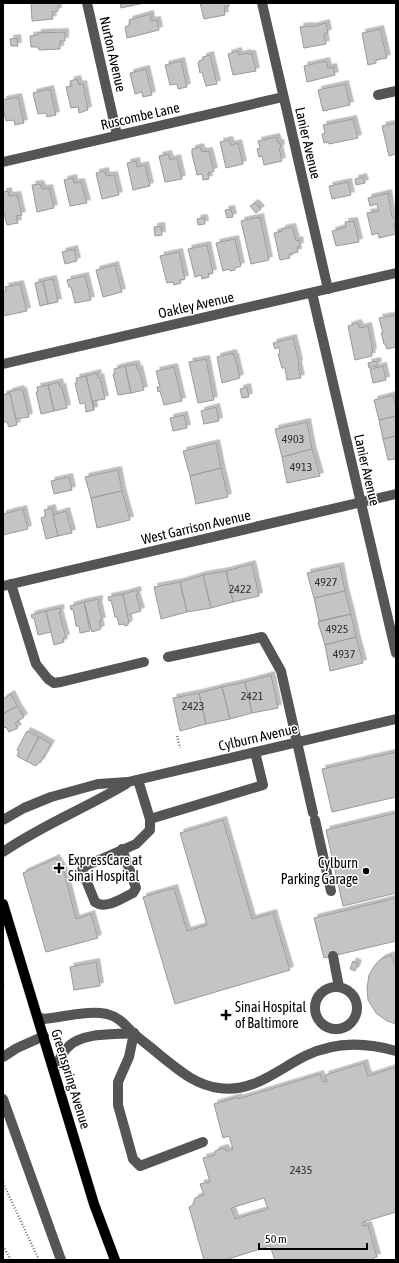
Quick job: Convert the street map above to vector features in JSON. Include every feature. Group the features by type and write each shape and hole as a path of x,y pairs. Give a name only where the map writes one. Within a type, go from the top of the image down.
{"main road":[{"name":"Greenspring Avenue","path":"3,904 94,1204 115,1260"}],"street":[{"name":"Nurton Avenue","path":"87,3 117,135"},
{"name":"Lanier Avenue","path":"262,3 328,289"},
{"path":"378,95 396,91"},
{"name":"Ruscombe Lane","path":"3,162 283,97"},
{"name":"Oakley Avenue","path":"3,364 396,273"},
{"name":"Lanier Avenue","path":"312,293 396,653"},
{"name":"West Garrison Avenue","path":"7,585 396,494"},
{"path":"7,585 36,664 48,679 54,683 144,662"},
{"path":"168,657 262,637 281,672 331,891"},
{"name":"Cylburn Avenue","path":"3,820 24,808 51,797 98,784 133,781 396,719"},
{"path":"150,819 264,785 256,752"},
{"path":"122,849 136,888 133,892 104,906 99,905 95,902 82,870 84,867 122,849 136,844 150,830 150,819 133,781"},
{"name":"Cylburn Avenue","path":"3,852 54,822 133,781"},
{"path":"333,956 338,987"},
{"path":"338,987 351,993 357,1006 356,1014 349,1024 342,1028 333,1029 324,1025 320,1021 316,1015 315,1006 317,998 322,992 330,988 338,987"},
{"path":"38,1017 44,1019 96,1013 108,1014 118,1018 190,1079 218,1088 247,1086 262,1081 306,1056 335,1046 355,1043 396,1051"},
{"path":"333,1029 335,1046"},
{"path":"54,1070 69,1046 76,1041 98,1035 134,1033"},
{"path":"134,1033 129,1057 118,1082 118,1105 133,1159 140,1166 203,1142"},
{"path":"3,1057 17,1048 44,1036"},
{"path":"3,1099 61,1260"}],"path":[{"path":"177,736 180,748"},
{"path":"3,981 3,989"},
{"path":"3,1183 39,1260"},
{"path":"3,1246 10,1260"}],"building":[{"path":"31,3 58,3 58,11 52,12 53,19 32,21"},
{"path":"120,3 144,3 121,8"},
{"path":"200,3 229,3 229,6 224,7 225,15 204,19"},
{"path":"150,14 151,21 157,20 159,30 127,38 125,27 130,25 129,20"},
{"path":"326,23 328,33 324,34 326,44 304,48 300,27 311,27"},
{"path":"380,29 387,58 376,60 376,63 368,65 362,33"},
{"path":"65,32 65,41 60,41 60,49 39,50 38,47 31,47 30,36 38,35 38,33"},
{"path":"17,38 18,46 11,46 10,39"},
{"path":"238,51 239,55 247,53 252,54 256,71 233,75 228,54"},
{"path":"210,55 217,84 206,86 202,72 200,73 198,63 199,61 203,60 203,57"},
{"path":"181,61 187,87 178,89 177,84 170,85 165,65"},
{"path":"326,61 328,68 333,67 335,75 307,82 304,66"},
{"path":"146,69 152,95 143,97 142,92 135,94 130,73"},
{"path":"77,79 79,85 83,84 88,110 79,113 78,107 71,108 66,87 72,86 70,81"},
{"path":"345,84 350,105 323,111 318,90"},
{"path":"50,89 56,115 47,117 46,113 38,114 33,93"},
{"path":"18,97 24,123 15,125 14,120 6,121 3,100"},
{"path":"353,119 358,138 329,144 328,142 324,143 322,134 325,133 323,125"},
{"path":"396,123 396,154 389,156 382,126"},
{"path":"276,137 278,143 280,143 281,148 279,148 282,161 264,165 262,156 259,157 257,149 260,148 258,141"},
{"path":"229,140 231,145 238,143 243,164 226,168 220,142"},
{"path":"200,147 202,152 209,151 214,171 208,173 209,179 203,180 202,174 197,175 192,149"},
{"path":"168,154 170,160 177,158 182,179 165,182 159,156"},
{"path":"136,161 137,167 145,165 150,186 133,190 127,163"},
{"path":"105,171 106,176 114,175 119,195 102,199 96,173"},
{"path":"363,177 365,183 356,185 355,179"},
{"path":"73,178 74,183 81,182 87,203 70,206 64,180"},
{"path":"348,182 351,195 332,199 329,186"},
{"path":"40,184 42,189 49,188 54,208 37,212 32,185"},
{"path":"8,191 9,196 17,195 22,215 16,216 18,223 7,225 3,209 3,192"},
{"path":"388,193 392,217 396,220 394,225 396,234 379,238 378,233 372,235 367,213 379,211 377,204 370,206 368,198"},
{"path":"255,203 261,209 256,213 250,206"},
{"path":"231,209 233,217 227,218 225,210"},
{"path":"260,217 269,260 251,264 241,221"},
{"path":"204,218 205,224 198,225 197,219"},
{"path":"354,221 359,242 336,246 332,231 346,227 345,222"},
{"path":"161,226 162,235 155,236 154,227"},
{"path":"292,227 296,241 299,240 300,246 297,247 298,252 289,254 290,258 280,260 274,233 282,231 282,229"},
{"path":"235,239 241,266 235,268 235,270 230,271 229,269 223,271 216,243"},
{"path":"207,245 213,273 208,274 209,277 202,279 201,275 195,277 188,249"},
{"path":"74,249 77,261 65,264 62,252"},
{"path":"179,252 185,279 180,280 181,283 174,285 173,282 167,283 160,256"},
{"path":"115,265 122,292 103,297 96,270"},
{"path":"85,276 91,300 75,303 71,287 69,287 67,280"},
{"path":"53,279 58,302 48,304 43,281"},
{"path":"43,281 48,304 40,306 35,283"},
{"path":"20,284 27,311 3,316 3,291 6,291 5,287"},
{"path":"396,315 396,347 387,349 381,333 383,333 379,318"},
{"path":"358,323 360,328 368,326 373,352 371,352 372,356 355,360 348,326"},
{"path":"293,338 301,378 287,380 285,368 282,368 278,354 280,354 279,347 275,349 273,343"},
{"path":"233,353 240,378 222,383 217,357"},
{"path":"206,359 214,400 198,403 189,362"},
{"path":"377,361 378,365 369,368 368,363"},
{"path":"136,364 137,369 139,369 144,390 131,393 125,366"},
{"path":"125,366 131,393 118,395 113,374 115,374 114,369"},
{"path":"383,366 386,380 373,383 370,369"},
{"path":"174,367 182,401 164,405 160,391 158,392 157,387 160,387 156,371"},
{"path":"97,373 98,378 100,377 105,399 93,401 94,410 86,376"},
{"path":"86,376 94,410 86,412 85,403 80,404 75,383 77,383 76,378"},
{"path":"59,382 60,387 62,387 67,408 54,411 48,385"},
{"path":"48,385 54,411 41,414 36,392 38,392 37,387"},
{"path":"247,387 249,397 242,398 240,389"},
{"path":"20,389 23,391 29,417 16,419 9,392"},
{"path":"10,393 17,425 9,427 7,422 3,422 3,395"},
{"path":"393,395 396,406 396,416 379,420 374,400"},
{"path":"216,407 219,421 204,424 201,411"},
{"path":"184,415 187,428 173,431 170,418"},
{"path":"396,416 396,436 383,439 379,420"},
{"path":"307,422 312,449 282,457 275,429"},
{"path":"396,436 396,459 388,460 383,439"},
{"path":"216,443 221,468 190,476 183,451"},
{"path":"312,449 320,476 287,483 282,457"},
{"path":"221,468 228,497 196,504 190,476"},
{"path":"118,470 122,491 91,498 85,477"},
{"path":"69,477 72,490 54,494 51,481"},
{"path":"122,491 130,520 97,528 91,498"},
{"path":"52,508 58,536 46,539 41,518 46,516 44,510"},
{"path":"23,509 28,529 3,535 3,514"},
{"path":"66,511 72,533 58,536 53,515"},
{"path":"252,564 259,596 233,602 226,571"},
{"path":"340,566 345,591 314,598 307,573"},
{"path":"226,571 233,602 211,608 203,575"},
{"path":"203,575 211,608 187,612 180,582"},
{"path":"180,582 187,612 161,619 154,587"},
{"path":"137,590 138,594 136,595 141,611 127,615 123,594"},
{"path":"345,591 351,614 319,621 314,598"},
{"path":"123,594 129,623 125,626 124,624 119,625 117,617 115,617 111,600 109,601 108,597"},
{"path":"99,599 98,603 102,621 99,621 101,629 92,632 84,602"},
{"path":"84,602 90,631 80,633 79,626 76,626 73,609 71,610 70,606"},
{"path":"60,608 61,612 59,612 66,638 63,638 64,642 54,645 46,611"},
{"path":"46,611 51,632 38,635 34,618 32,618 31,615"},
{"path":"351,614 356,637 325,645 318,622"},
{"path":"356,637 363,663 330,671 325,645"},
{"path":"271,675 278,708 252,713 245,682"},
{"path":"245,682 252,713 230,719 222,687"},
{"path":"222,687 230,719 206,724 199,693"},
{"path":"199,693 206,724 180,731 173,698"},
{"path":"11,694 17,706 3,714 3,699"},
{"path":"17,706 24,717 15,723 18,728 9,732 6,727 5,728 3,726 3,714"},
{"path":"27,731 39,737 26,761 17,756 19,751 17,750"},
{"path":"39,737 51,744 40,763 39,762 36,766 26,761"},
{"path":"396,752 396,797 332,812 322,769"},
{"name":"Cylburn Parking Garage","path":"396,813 396,893 343,906 326,830"},
{"path":"223,820 252,919 273,913 290,970 175,1004 143,897 174,888 187,931 207,925 180,833"},
{"path":"56,858 64,872 76,919 91,914 98,938 46,952 23,873"},
{"path":"396,898 396,941 324,958 314,918"},
{"path":"391,955 394,963 396,962 396,1024 387,1021 376,1013 368,1000 367,988 369,975 375,965 381,959"},
{"path":"353,961 358,964 355,971 350,969"},
{"path":"96,962 100,986 74,990 70,967"},
{"path":"364,1063 368,1076 396,1067 396,1212 363,1222 362,1225 368,1225 377,1257 373,1258 374,1260 275,1260 270,1246 225,1260 204,1260 189,1207 193,1205 195,1198 204,1195 200,1184 210,1182 203,1158 215,1155 215,1151 221,1149 225,1148 226,1151 233,1149 229,1136 223,1138 214,1104 238,1097 238,1099 320,1074 323,1082 327,1081 325,1075","holes":["264,1198 268,1209 235,1219 231,1208"]}],"place":[{"name":"ExpressCare at Sinai Hospital","path":"59,868"},
{"name":"Cylburn Parking Garage","path":"366,871"},
{"name":"Sinai Hospital of Baltimore","path":"226,1015"}]}
